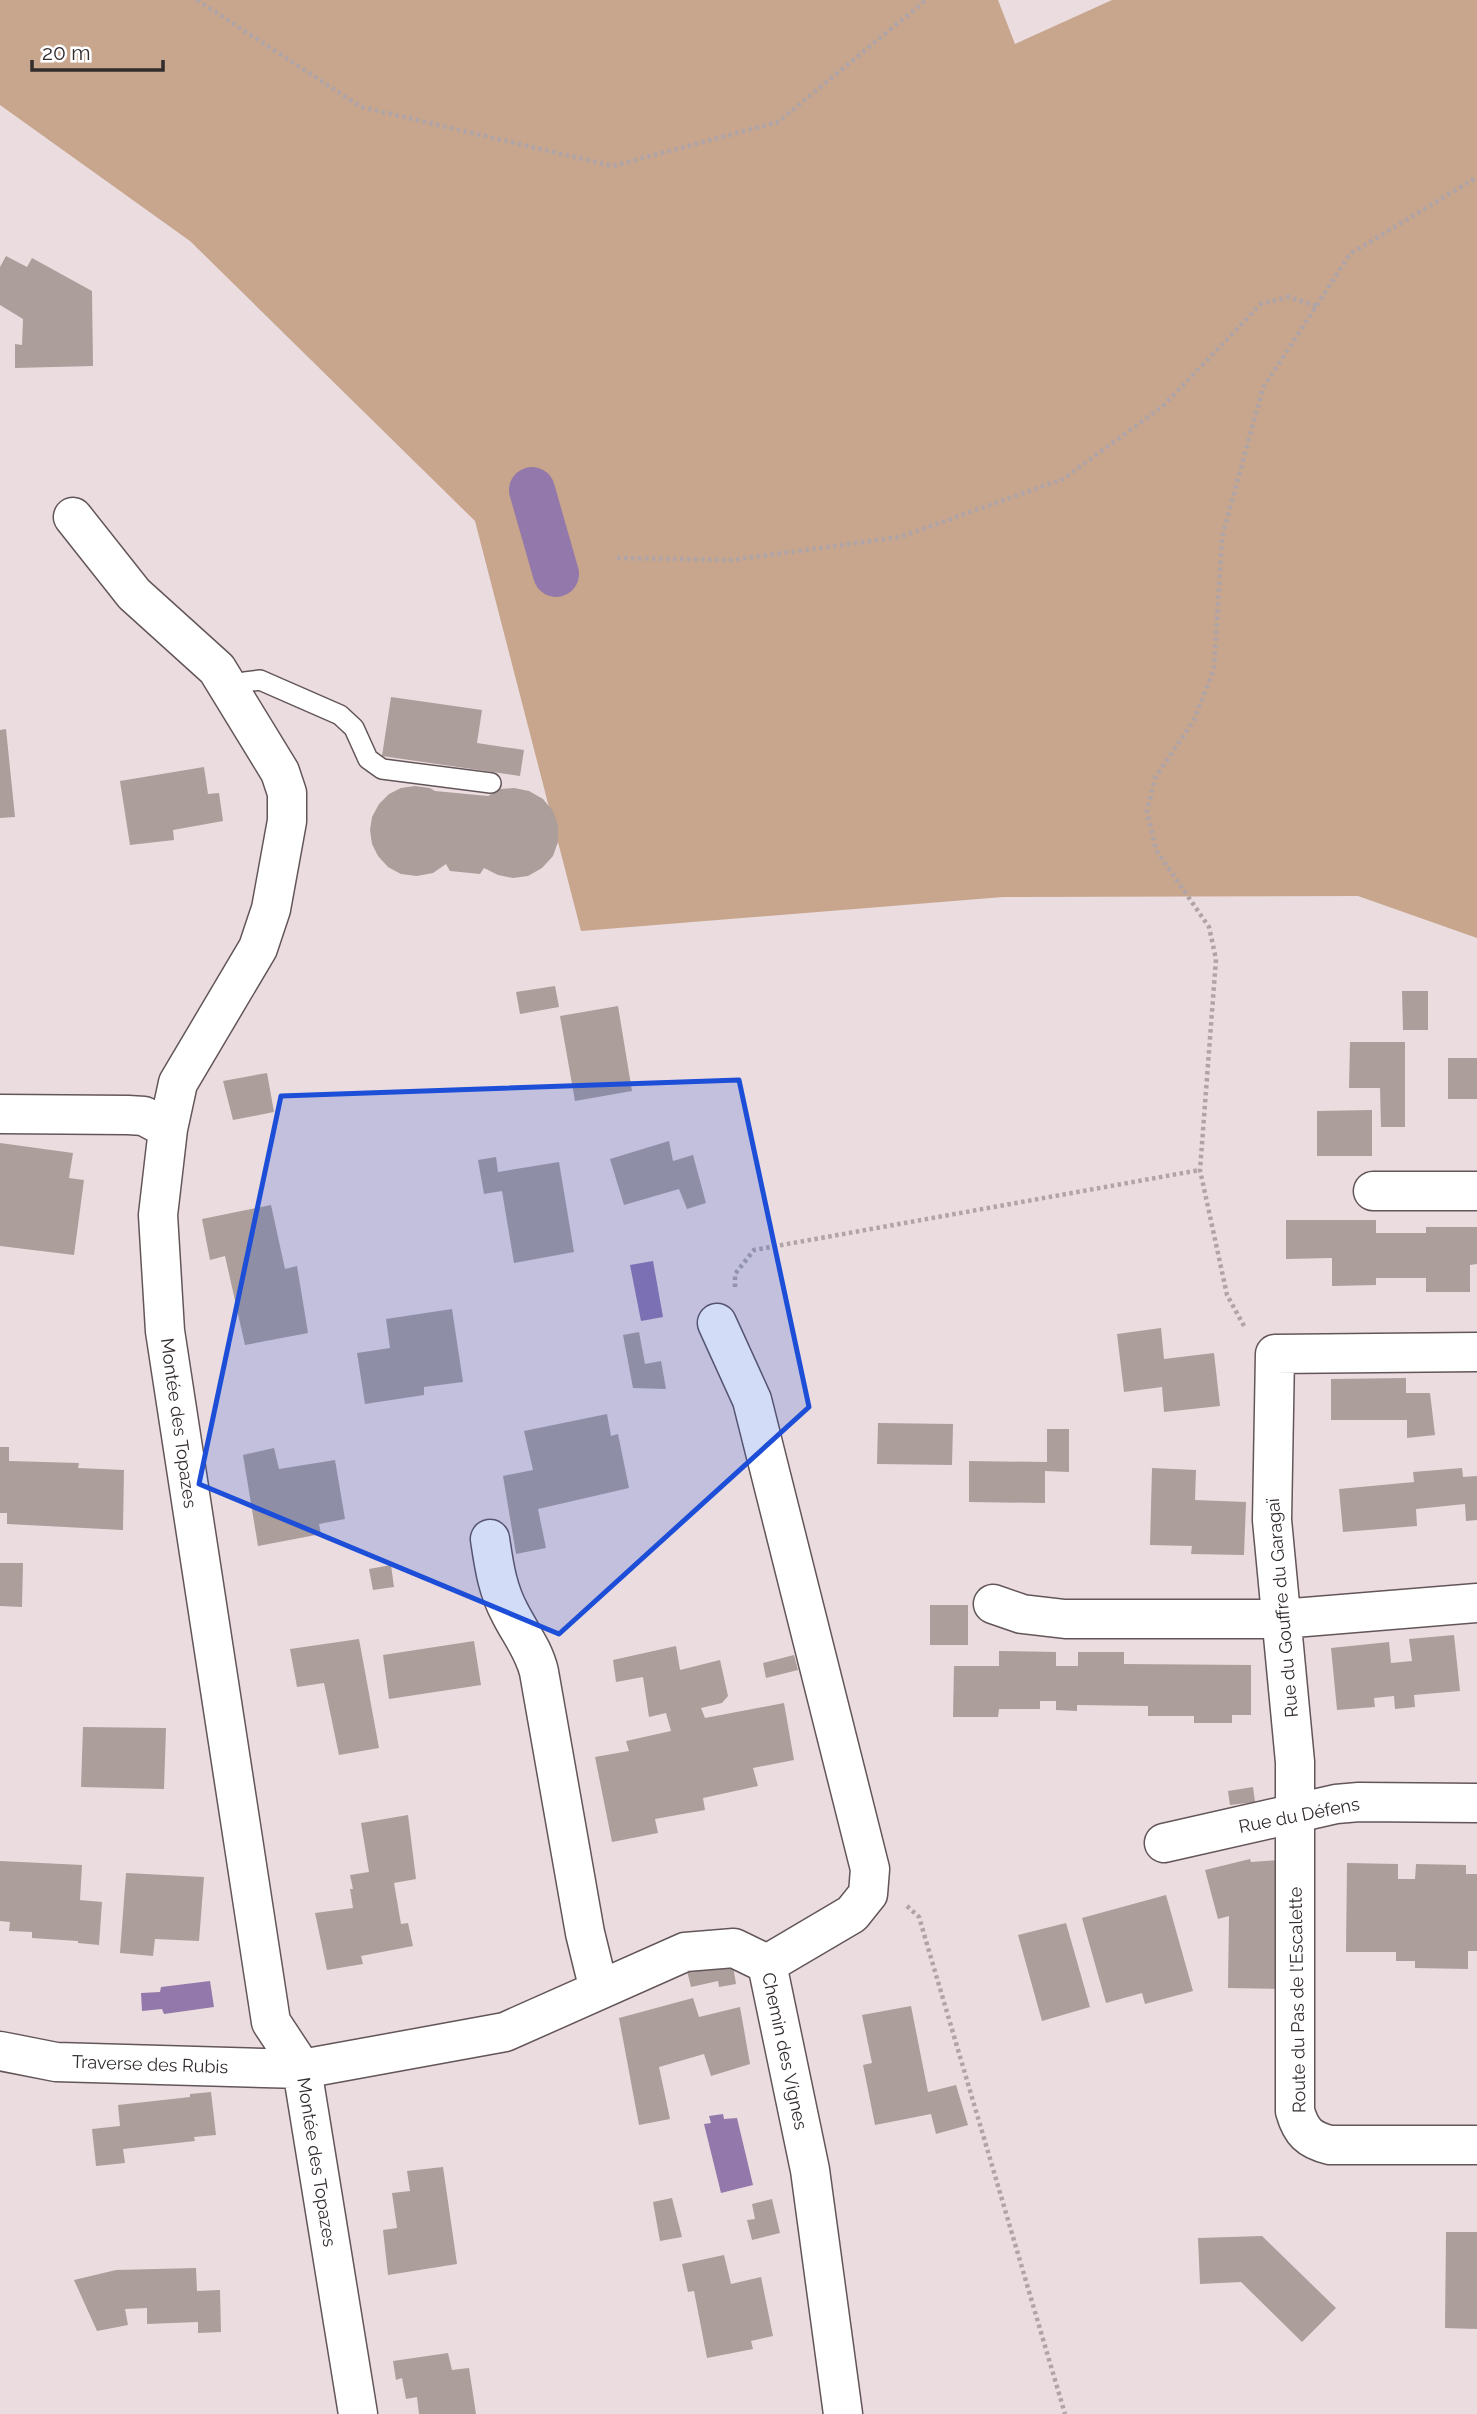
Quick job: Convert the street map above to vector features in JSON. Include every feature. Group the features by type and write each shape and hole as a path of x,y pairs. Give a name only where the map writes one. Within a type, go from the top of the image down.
{"street":[{"name":"Montée des Topazes","path":"74,517 134,594 217,669 280,772 287,793 287,821 271,909 258,948 178,1083 168,1129 158,1214 169,1358 271,2022 302,2068 358,2414"},
{"path":"0,1114 144,1116 168,1129"},
{"path":"1373,1191 1477,1191"},
{"path":"726,1308 752,1401 870,1870 868,1894 852,1914 767,1964"},
{"path":"1275,1354 1477,1352"},
{"name":"Rue du Gouffre du Garagaï","path":"1275,1354 1272,1520 1295,1762 1294,1815"},
{"path":"490,1539 498,1586 509,1612 536,1658 585,1933 599,1990"},
{"path":"993,1604 1022,1614 1065,1619 1281,1619 1477,1603"},
{"name":"Rue du Défens","path":"1164,1843 1336,1804 1477,1803"},
{"name":"Route du Pas de l'Escalette","path":"1294,1815 1295,2110 1299,2124 1306,2136 1316,2142 1330,2145 1477,2145"},
{"name":"Chemin des Vignes","path":"302,2068 505,2032 685,1952 734,1948 767,1964 810,2170 843,2414"},
{"name":"Traverse des Rubis","path":"0,2052 56,2062 302,2068"}],"lane":[{"path":"230,692 245,682 260,680 340,715 354,728 368,759 382,769 491,783"}],"path":[{"path":"197,0 361,107 614,166 778,122 926,0"},
{"path":"1275,1354 1247,1331 1227,1295 1200,1170 1216,959 1209,927 1156,850 1147,811 1155,778 1194,720 1214,669 1222,537 1263,388 1350,254 1477,177"},
{"path":"617,558 732,560 900,537 1063,479 1163,406 1261,304 1288,297 1317,306"},
{"path":"726,1308 735,1274 754,1251 1200,1170"},
{"path":"868,1894 897,1898 919,1917 1065,2414"}],"highlighted area":[{"path":"739,1080 809,1407 559,1634 199,1484 281,1096"}],"shaded area":[{"path":"0,0 998,0 1015,44 1112,0 1477,0 1477,938 1358,896 1003,897 581,931 475,521 190,241 0,105"},
{"path":"653,1261 663,1317 641,1321 630,1265"},
{"path":"210,1981 214,2007 164,2014 162,2009 142,2011 141,1993 160,1992 161,1987"},
{"path":"723,2114 724,2119 737,2118 753,2185 721,2193 704,2124 711,2123 709,2116"}],"building":[{"path":"6,256 27,267 32,258 92,291 93,366 15,368 15,344 22,345 23,319 0,305 0,267"},
{"path":"391,697 482,710 477,743 524,750 520,776 382,756"},
{"path":"6,729 15,817 0,818 0,730"},
{"path":"204,767 208,794 219,793 223,821 173,830 174,840 130,845 120,781"},
{"path":"415,786 435,791 488,796 500,789 529,791 543,799 553,811 558,825 558,842 553,856 542,868 528,876 513,878 484,868 480,874 450,871 446,864 433,873 417,876 401,874 388,867 378,856 372,844 372,817 389,794 401,788"},
{"path":"555,986 559,1007 520,1014 516,992"},
{"path":"1402,991 1428,991 1428,1030 1403,1030"},
{"path":"618,1006 632,1091 575,1101 560,1016"},
{"path":"1350,1042 1405,1042 1405,1127 1381,1127 1380,1088 1349,1088"},
{"path":"1448,1058 1477,1058 1477,1099 1448,1099"},
{"path":"267,1073 274,1112 233,1120 223,1081"},
{"path":"1372,1110 1372,1156 1317,1156 1317,1111"},
{"path":"669,1141 673,1161 693,1155 706,1203 687,1209 679,1189 624,1205 610,1159"},
{"path":"0,1143 73,1153 69,1178 84,1180 74,1255 0,1246"},
{"path":"496,1157 498,1172 559,1162 574,1252 514,1263 502,1191 484,1194 478,1160"},
{"path":"271,1205 285,1269 297,1266 308,1333 245,1345 225,1256 210,1260 202,1219"},
{"path":"1286,1220 1376,1220 1376,1233 1426,1233 1426,1227 1477,1227 1477,1264 1470,1265 1470,1292 1426,1292 1426,1278 1376,1278 1376,1285 1332,1286 1332,1258 1286,1259"},
{"path":"452,1309 463,1382 424,1387 424,1395 365,1404 357,1353 390,1348 386,1319"},
{"path":"1161,1328 1164,1359 1214,1353 1220,1406 1164,1412 1162,1387 1124,1392 1117,1334"},
{"path":"639,1332 645,1364 661,1361 666,1389 633,1388 623,1335"},
{"path":"1406,1378 1406,1393 1430,1393 1435,1435 1407,1438 1407,1420 1331,1420 1331,1379"},
{"path":"607,1414 611,1436 618,1434 629,1488 538,1509 546,1548 516,1554 503,1476 533,1470 524,1431"},
{"path":"878,1423 953,1424 952,1465 877,1464"},
{"path":"1047,1429 1069,1429 1069,1472 1045,1471 1045,1503 969,1502 969,1461 1047,1462"},
{"path":"0,1447 9,1447 9,1461 79,1463 78,1468 124,1470 123,1530 7,1524 7,1513 0,1513"},
{"path":"274,1448 279,1469 335,1460 345,1519 319,1524 321,1534 258,1546 243,1455"},
{"path":"1152,1468 1196,1470 1195,1500 1246,1502 1244,1555 1191,1554 1192,1546 1150,1545"},
{"path":"1462,1468 1463,1477 1477,1476 1477,1520 1466,1521 1465,1504 1416,1509 1417,1526 1343,1532 1339,1489 1414,1482 1413,1472"},
{"path":"0,1563 23,1563 22,1607 0,1606"},
{"path":"391,1565 394,1587 373,1590 369,1569"},
{"path":"930,1605 968,1605 968,1645 930,1645"},
{"path":"1454,1635 1460,1691 1414,1695 1415,1707 1395,1709 1394,1696 1374,1698 1375,1707 1337,1710 1331,1648 1389,1642 1391,1663 1412,1661 1409,1639"},
{"path":"359,1639 379,1748 339,1755 324,1683 297,1687 290,1649"},
{"path":"474,1641 481,1685 389,1699 383,1655"},
{"path":"676,1646 680,1670 720,1660 728,1696 722,1703 701,1708 705,1718 784,1703 794,1760 753,1768 758,1786 703,1798 705,1810 655,1819 658,1833 612,1842 595,1757 629,1751 626,1741 671,1731 666,1713 649,1717 643,1677 616,1682 613,1660"},
{"path":"999,1651 1056,1652 1056,1666 1078,1666 1078,1652 1124,1652 1124,1664 1251,1665 1251,1715 1232,1715 1232,1723 1194,1723 1194,1716 1148,1716 1148,1706 1077,1705 1077,1711 1056,1710 1056,1701 1040,1701 1040,1709 999,1709 998,1717 953,1717 954,1666 999,1666"},
{"path":"794,1655 798,1670 766,1678 763,1663"},
{"path":"83,1727 166,1728 164,1789 81,1787"},
{"path":"1253,1787 1255,1802 1230,1805 1228,1791"},
{"path":"408,1815 416,1879 394,1883 401,1924 408,1923 413,1946 361,1956 363,1964 327,1970 315,1913 353,1908 350,1875 369,1872 361,1823"},
{"path":"1250,1859 1251,1862 1279,1860 1282,1989 1228,1988 1229,1916 1218,1919 1205,1870"},
{"path":"0,1861 82,1865 80,1900 102,1902 99,1945 32,1938 32,1932 9,1931 10,1922 0,1921"},
{"path":"1347,1863 1398,1864 1398,1879 1415,1879 1416,1864 1466,1865 1466,1874 1477,1874 1477,1951 1468,1951 1468,1969 1415,1968 1415,1961 1396,1961 1396,1952 1346,1952"},
{"path":"126,1873 204,1877 199,1941 155,1939 153,1956 120,1953"},
{"path":"1166,1895 1193,1991 1145,2004 1142,1993 1106,2003 1082,1918"},
{"path":"1066,1923 1090,2007 1042,2021 1018,1935"},
{"path":"732,1960 736,1984 719,1987 718,1981 691,1987 687,1971"},
{"path":"693,1998 699,2017 740,2007 750,2064 711,2076 704,2054 659,2067 670,2119 639,2125 619,2018"},
{"path":"911,2006 928,2092 956,2085 968,2125 936,2134 931,2114 875,2125 863,2065 872,2063 862,2015"},
{"path":"211,2092 216,2135 194,2137 195,2141 123,2149 125,2163 96,2166 92,2129 120,2126 118,2105"},
{"path":"443,2167 457,2264 388,2275 383,2230 397,2228 392,2193 410,2191 407,2171"},
{"path":"672,2198 682,2237 660,2241 653,2202"},
{"path":"772,2199 780,2233 752,2240 747,2220 755,2219 752,2204"},
{"path":"1446,2232 1477,2232 1477,2329 1445,2328"},
{"path":"1262,2236 1336,2308 1302,2342 1241,2282 1200,2284 1198,2238"},
{"path":"724,2255 731,2284 761,2277 773,2336 751,2341 753,2349 707,2358 694,2291 688,2292 682,2264"},
{"path":"196,2268 197,2291 220,2290 221,2332 198,2333 198,2322 147,2324 147,2308 125,2309 128,2325 97,2331 74,2280 116,2270"},
{"path":"448,2353 452,2370 469,2368 476,2414 419,2414 417,2397 406,2399 402,2378 396,2380 393,2361"}],"waterway":[{"path":"532,490 556,574"}]}
